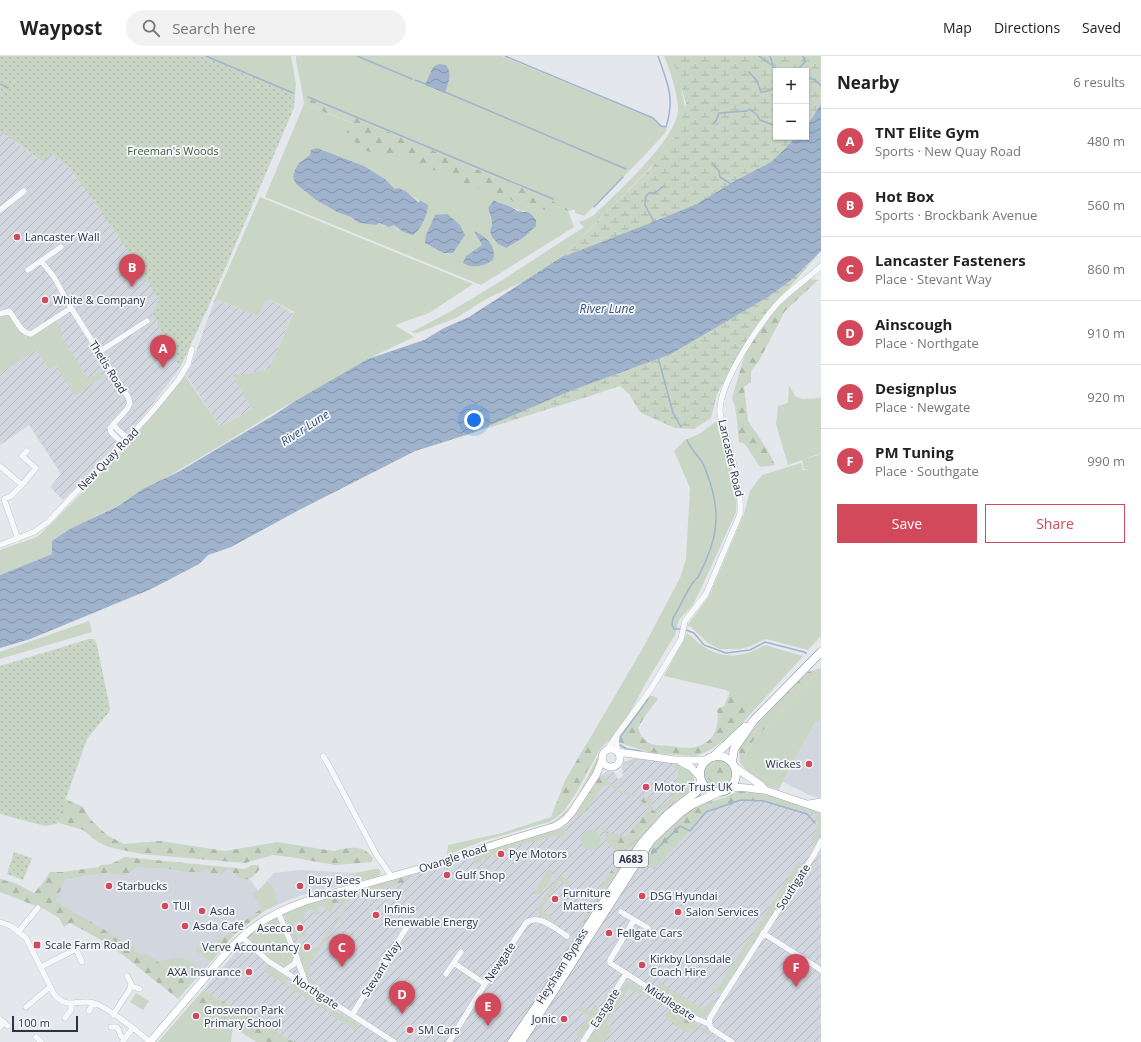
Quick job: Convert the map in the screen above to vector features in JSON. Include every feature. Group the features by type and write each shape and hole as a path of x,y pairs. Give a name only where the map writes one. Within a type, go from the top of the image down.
{"highway":[{"name":"A683","path":"700,778 701,768 710,758 754,720 821,652"},
{"name":"A683","path":"717,793 727,791 732,788 737,778 734,765 734,749 754,720"},
{"path":"710,758 723,757 734,765"},
{"path":"700,778 707,789 717,793"},
{"name":"Heysham Bypass","path":"512,1042 641,844 667,815 698,790 700,778"},
{"name":"Heysham Bypass","path":"520,1042 651,840 680,812 717,793"}],"main road":[{"path":"643,756 629,758 619,762 616,766 610,767 605,765 604,755 613,749 618,752 675,760 710,758"},
{"path":"618,752 620,757 619,762"},
{"name":"Ovangle Road","path":"150,1042 198,986 242,937 253,927 278,912 306,901 446,861 556,826 565,820 572,812 596,775 604,755"},
{"path":"675,760 691,767 700,778"},
{"path":"734,765 765,790 821,809"},
{"name":"Ovangle Road","path":"596,775 603,769 610,767"},
{"path":"732,788 746,787 765,790"},
{"path":"809,804 821,802"}],"street":[{"path":"0,210 24,191"},
{"path":"28,270 61,248"},
{"name":"Thetis Road","path":"41,261 54,277 71,308 128,397 130,404 113,425"},
{"name":"Lancaster Road","path":"684,624 706,594 740,514 741,501 739,488 720,413 723,394 746,347 766,319 778,304 821,266"},
{"path":"0,314 9,312 22,331 27,334 31,334 71,308"},
{"path":"99,352 147,321"},
{"name":"New Quay Road","path":"0,545 36,531 48,522 147,418 188,364 192,349"},
{"path":"123,444 111,432 110,428 113,425 128,439"},
{"path":"18,539 2,500 11,496 36,468 22,456 27,451"},
{"path":"0,466 22,485"},
{"name":"Ovangle Road","path":"604,755 650,689 681,637 684,624"},
{"path":"618,735 616,742 618,752"},
{"path":"322,756 328,764 376,854 392,877"},
{"name":"Southgate","path":"709,1024 710,1018 815,853 821,841"},
{"path":"19,932 38,908"},
{"name":"Northgate","path":"278,912 297,957 307,986"},
{"path":"621,912 648,928"},
{"name":"Newgate","path":"449,1042 485,984 528,922 534,919 540,920 567,936"},
{"name":"Middlegate","path":"634,920 610,960 610,963 697,1019 709,1024 712,1029 732,1042"},
{"path":"0,922 19,932 26,938 50,987 58,999 71,1004 85,1002 93,1003 133,1028 150,1042"},
{"name":"Stevant Way","path":"352,1015 410,922"},
{"path":"763,933 821,970"},
{"name":"Northgate","path":"242,937 261,956 284,972 394,1042"},
{"path":"41,967 76,949 82,962"},
{"path":"446,974 461,952"},
{"path":"284,972 294,964 297,957"},
{"path":"454,963 485,984"},
{"name":"Eastgate","path":"582,1042 626,974"},
{"path":"127,976 131,986 140,989"},
{"path":"113,1015 131,986"},
{"path":"26,1007 50,987"},
{"path":"89,1011 93,1003"},
{"path":"65,1018 71,1010 71,1004"},
{"path":"111,1027 117,1027 119,1034 124,1040 133,1028"},
{"path":"36,1037 41,1042"}],"shaded area":[{"path":"0,131 42,162 51,153 70,169 116,233 159,300 152,313 180,368 145,414 116,448 63,500 50,487 61,474 29,425 0,445"},
{"path":"267,298 293,313 269,369 242,375 252,409 220,427 185,373 191,366 215,299 258,316"},
{"name":"Wickes","path":"816,721 821,721 821,799 783,782"},
{"path":"642,759 677,763 693,775 694,785 691,790 721,804 745,792 821,815 821,1042 294,1042 203,990 235,953 242,941 263,923 284,910 485,854 561,829 573,815 601,775 607,771 614,772 618,779 623,776 622,767 624,763"},
{"path":"138,867 168,869 183,872 207,867 229,869 234,875 246,880 250,879 258,891 274,873 301,870 355,873 359,881 302,895 264,911 235,934 193,982 176,971 135,951 125,942 56,901 62,883 66,879 107,873 124,876"}],"green space":[{"name":"Freeman's Woods","path":"0,56 209,56 295,95 294,108 212,299 180,368 152,313 159,300 116,233 70,169 51,153 43,162 0,131"},
{"path":"209,56 291,56 296,84 295,95"},
{"path":"296,56 502,56 653,119 660,126 667,129 645,155 584,216 575,213 575,210 564,208 546,198 303,96"},
{"path":"664,56 673,56 678,72 685,107 678,136 653,165 560,258 518,284 486,299 456,318 417,333 411,332 478,296 584,227 579,222 595,214 643,166 667,137 678,112 676,91"},
{"path":"672,56 821,56 821,177 518,284 560,258 652,167 677,135 686,103"},
{"path":"303,96 546,198 572,211 556,206 549,210 521,208 509,198 500,196 495,191 483,192 477,187 461,183 439,171 429,169 399,157 366,151 349,137 347,131 352,123 304,104"},
{"path":"304,104 568,211 574,227 481,285 265,197","holes":["317,148 364,166 385,179 395,189 399,188 407,192 428,208 423,224 398,230 394,225 384,226 379,223 376,225 359,223 351,217 337,212 316,200 296,184 299,163","495,200 518,210 526,211 490,231 492,225 488,208","475,232 493,260 481,265 469,266 466,256 482,245"]},
{"path":"260,197 473,284 429,313 395,325 414,337 378,354 273,413 117,506 94,517 52,541 52,554 0,575 0,550 37,537 54,521 120,454 127,443 185,375 220,427 252,409 231,373 242,375 269,369 294,312 267,298 258,316 215,299"},
{"path":"821,251 769,311 739,354 717,394 711,418 694,429 675,428 641,413 629,394 620,386 415,451 297,511 231,547 208,555 199,564 151,589 30,639 0,648"},
{"path":"810,279 818,280 785,311 759,361 751,371 751,382 744,387 748,421 767,449 775,465 760,467 745,444 739,442 735,406 732,398 746,351 774,310"},
{"path":"8,315 26,339 56,321 63,332 60,333 88,379 99,373 102,377 75,396 56,365 49,369 37,350 0,373 0,318"},
{"path":"789,385 795,396 802,399 821,398 821,453 788,465 776,424 778,406 788,403"},
{"path":"717,421 737,491 736,512 700,591 692,606 679,620 675,635 629,714 612,740 608,741 600,749 580,786 564,811 555,818 549,822 483,841 447,855 448,845 502,833 551,817 565,781 644,646 680,578 686,559 690,488 674,451 685,440 699,434"},
{"path":"821,454 821,636 808,650 766,639 740,649 719,649 708,643 691,627 687,626 709,596 744,514 750,491 762,475 801,463 803,470 809,470 804,469 802,460"},
{"path":"89,621 92,632 0,659 0,652"},
{"path":"687,633 704,647 719,654 743,654 765,645 803,656 754,710 726,690 664,676"},
{"path":"89,639 96,641 110,708 109,712 87,739 57,824 45,826 0,814 0,666"},
{"path":"821,668 821,721 816,721 780,787 764,778 751,767 745,757 747,750 754,740"},
{"path":"821,668 754,740 747,750 745,756 751,767 764,778 780,787 778,790 765,785 751,776 740,762 739,748 759,722 794,685 808,672"},
{"path":"730,692 754,710 730,737 708,751 696,756 675,755 648,752 618,742 622,732 648,697 652,696 658,699 638,728 644,739 651,744 682,748 702,745 711,738 714,733 718,722 717,709 724,706"},
{"path":"606,742 593,760 571,801 555,818 552,816 565,781 585,746"},
{"path":"611,742 601,752 598,766 576,798 600,752"},
{"path":"643,758 676,763 684,766 690,771 694,777 694,785 686,794 657,814 655,812 663,803 666,804 677,784 678,773 673,763 642,759 623,765 621,768 624,762"},
{"path":"718,759 728,764 733,774 728,784 718,789 708,784 703,774 708,764"},
{"path":"722,765 729,771 729,776 726,781 724,784 720,785 712,783 707,774 710,768"},
{"path":"601,775 619,790 637,795 626,795 608,784 599,791 590,807 582,814 577,816 575,813"},
{"path":"747,790 767,794 766,801 742,800 706,812 655,869 649,866 642,866 640,863 654,842 679,816 702,803 724,798 738,791"},
{"path":"767,794 798,803 821,814 821,832 816,844 810,841 816,831 817,822 815,814 766,801"},
{"path":"644,797 652,799 652,809 657,814 630,845 609,884 581,926 579,925 600,893 598,891 621,855 606,842 606,834 602,829 603,828 610,834 613,832 620,836 628,835 649,810 641,801"},
{"path":"63,798 83,807 90,819 108,836 124,844 160,841 225,851 277,842 334,851 345,848 355,848 365,850 373,858 372,862 336,865 273,855 245,863 141,854 109,847 98,842 83,830 59,823 55,817"},
{"path":"573,802 563,817 554,823 520,836 473,848 484,843 548,824 556,820"},
{"path":"675,804 613,881 624,859 638,837 656,818"},
{"path":"575,813 577,816 574,815 564,827 565,832 563,836 554,836 509,848 504,852 501,851 498,858 490,854 487,859 483,857 481,861 493,870 478,862 477,864 474,861 475,855 518,840 559,829 563,827"},
{"path":"591,830 598,833 601,840 598,847 591,850 584,847 581,840 584,833"},
{"path":"14,852 32,858 23,880 7,874"},
{"path":"125,857 245,869 252,865 259,865 259,870 252,877 245,880 238,877 229,869 222,874 211,873 207,868 199,872 183,872 168,869 138,867 124,876 107,873 66,879 64,881 56,901 134,946 135,951 176,971 193,982 178,999 123,955 101,940 70,923 64,927 59,918 46,910 0,892 0,879 15,883 34,893 50,872 62,872 99,867 100,865 111,864"},
{"path":"799,861 802,865 801,868 721,993 714,993 712,990 713,988 716,990"},
{"path":"547,867 552,871 549,881 540,893 537,895 533,894 548,870 546,868"},
{"path":"379,869 381,872 378,877 359,881 355,873"},
{"path":"561,876 571,882 568,886 559,881 541,910 552,918 550,921 540,914 538,907 556,879"},
{"path":"404,877 406,880 402,883 358,895 343,904 346,907 345,908 336,902 332,909 329,903 320,904 319,900"},
{"path":"267,881 274,888 278,904 264,911 252,893 258,891"},
{"path":"319,900 329,902 332,909 328,912 324,905 318,908 320,913 315,916 312,909 303,913 305,920 300,922 300,920 293,923 298,935 305,933 306,936 294,940 284,915 288,911"},
{"path":"346,907 347,908 309,965 311,967 308,972 310,974 308,977 317,983 315,985 309,981 307,977 297,948 299,945 308,941 309,942 303,945 305,952 317,947"},
{"path":"262,908 264,911 235,934 212,960 208,960 196,951 197,946 204,952"},
{"path":"275,919 280,923 294,957 293,962 286,967 271,961 260,952 250,940 252,932"},
{"path":"144,953 159,961 183,958 196,965 195,967 199,971 199,974 193,982 176,971 143,955"},
{"path":"267,965 288,979 285,985 264,971"},
{"path":"293,982 330,1006 327,1011 289,987"},
{"path":"630,982 643,990 643,997 629,988 607,1024 613,1029 604,1042 587,1042 623,986"},
{"path":"659,982 703,1009 712,1000 714,1001 714,1004 705,1017 699,1016 659,991 657,986"},
{"path":"203,990 294,1042 256,1042 233,1027 190,1005"},
{"path":"136,993 149,1001 143,1010 130,1002"},
{"name":"Grosvenor Park Primary School","path":"190,1005 233,1027 231,1042 158,1042"},
{"path":"595,1005 600,1008 581,1038 576,1035 588,1016 577,1009 579,1006 590,1012"},
{"path":"333,1009 359,1025 355,1030 329,1014"},
{"path":"670,1010 674,1010 714,1036 714,1039 696,1027 691,1032 692,1030 690,1028 689,1030 673,1021 673,1023 667,1020 665,1015"},
{"path":"669,1014 680,1015 689,1022 687,1033 673,1025 673,1021 668,1017"}],"water":[{"path":"439,64 446,65 450,75 445,93 425,85 433,67"},
{"name":"River Lune","path":"821,104 821,251 791,280 768,297 671,354 570,391 472,433 415,451 297,511 231,547 208,555 199,564 151,589 30,639 0,648 0,575 52,554 52,541 70,529 118,506 143,489 180,471 295,401 368,359 424,340 444,328 469,317 560,258 697,204 735,181 771,162 794,140 809,140 809,123"},
{"path":"317,148 364,166 385,179 395,189 399,188 407,192 418,202 421,201 428,205 425,217 416,233 413,235 407,233 394,225 389,227 379,223 376,225 359,223 351,217 337,212 316,200 296,184 293,177 299,163 310,155 311,150"},
{"path":"494,200 510,206 518,211 528,212 536,220 536,226 523,238 506,248 498,244 492,237 490,231 492,225 488,208"},
{"path":"447,214 460,225 465,235 453,253 444,253 425,243 426,235 435,215"},
{"path":"474,231 490,242 494,255 493,260 486,264 474,267 463,263 466,256 482,245"}],"waterway":[{"path":"206,56 293,93"},
{"path":"357,56 412,79"},
{"path":"505,56 653,118 661,126 666,127 669,117 670,99 667,83 658,56"},
{"path":"759,56 774,68"},
{"path":"770,56 773,66"},
{"path":"799,68 805,62 803,56"},
{"path":"749,72 757,81 761,92 768,91 773,88"},
{"path":"809,78 815,80 821,86"},
{"path":"415,80 426,84"},
{"path":"0,84 8,88"},
{"path":"445,92 626,169"},
{"path":"308,97 553,199"},
{"path":"713,123 716,121 719,113 747,111 750,109 760,120 773,125"},
{"path":"712,163 719,171 720,177 731,184"},
{"path":"594,207 623,177"},
{"path":"654,222 645,205 646,196 649,193 655,193 664,186"},
{"path":"658,357 673,413 681,427"},
{"path":"682,629 674,629 672,625 673,618 689,588 698,577 706,560 711,548 716,525 713,492 705,468 687,440"},
{"path":"686,630 694,633 704,645 726,653 750,650 765,642 806,653"},
{"path":"620,741 621,736 648,699"},
{"path":"620,745 627,749 641,751"},
{"path":"652,854 680,826 690,831 706,812 741,800 764,801 807,814 815,823"}],"place":[{"name":"Lancaster Wall","path":"17,237"},
{"name":"Hot Box","path":"132,287"},
{"name":"White & Company","path":"45,300"},
{"name":"TNT Elite Gym","path":"163,368"},
{"name":"Wickes","path":"809,764"},
{"name":"Motor Trust UK","path":"646,787"},
{"name":"Pye Motors","path":"501,854"},
{"name":"Gulf Shop","path":"447,875"},
{"name":"Starbucks","path":"109,886"},
{"name":"Busy Bees Lancaster Nursery","path":"300,886"},
{"name":"DSG Hyundai","path":"642,896"},
{"name":"Furniture Matters","path":"555,899"},
{"name":"TUI","path":"165,906"},
{"name":"Asda","path":"202,911"},
{"name":"Salon Services","path":"678,912"},
{"name":"Infinis Renewable Energy","path":"376,915"},
{"name":"Asda Café","path":"185,926"},
{"name":"Asecca","path":"300,928"},
{"name":"Fellgate Cars","path":"609,933"},
{"name":"Scale Farm Road","path":"37,945"},
{"name":"Verve Accountancy","path":"307,947"},
{"name":"Kirkby Lonsdale Coach Hire","path":"642,965"},
{"name":"Lancaster Fasteners","path":"342,967"},
{"name":"AXA Insurance","path":"249,972"},
{"name":"PM Tuning","path":"796,987"},
{"name":"Ainscough","path":"402,1014"},
{"name":"Grosvenor Park Primary School","path":"196,1016"},
{"name":"Jonic","path":"564,1019"},
{"name":"Designplus","path":"488,1026"},
{"name":"SM Cars","path":"410,1030"}]}
